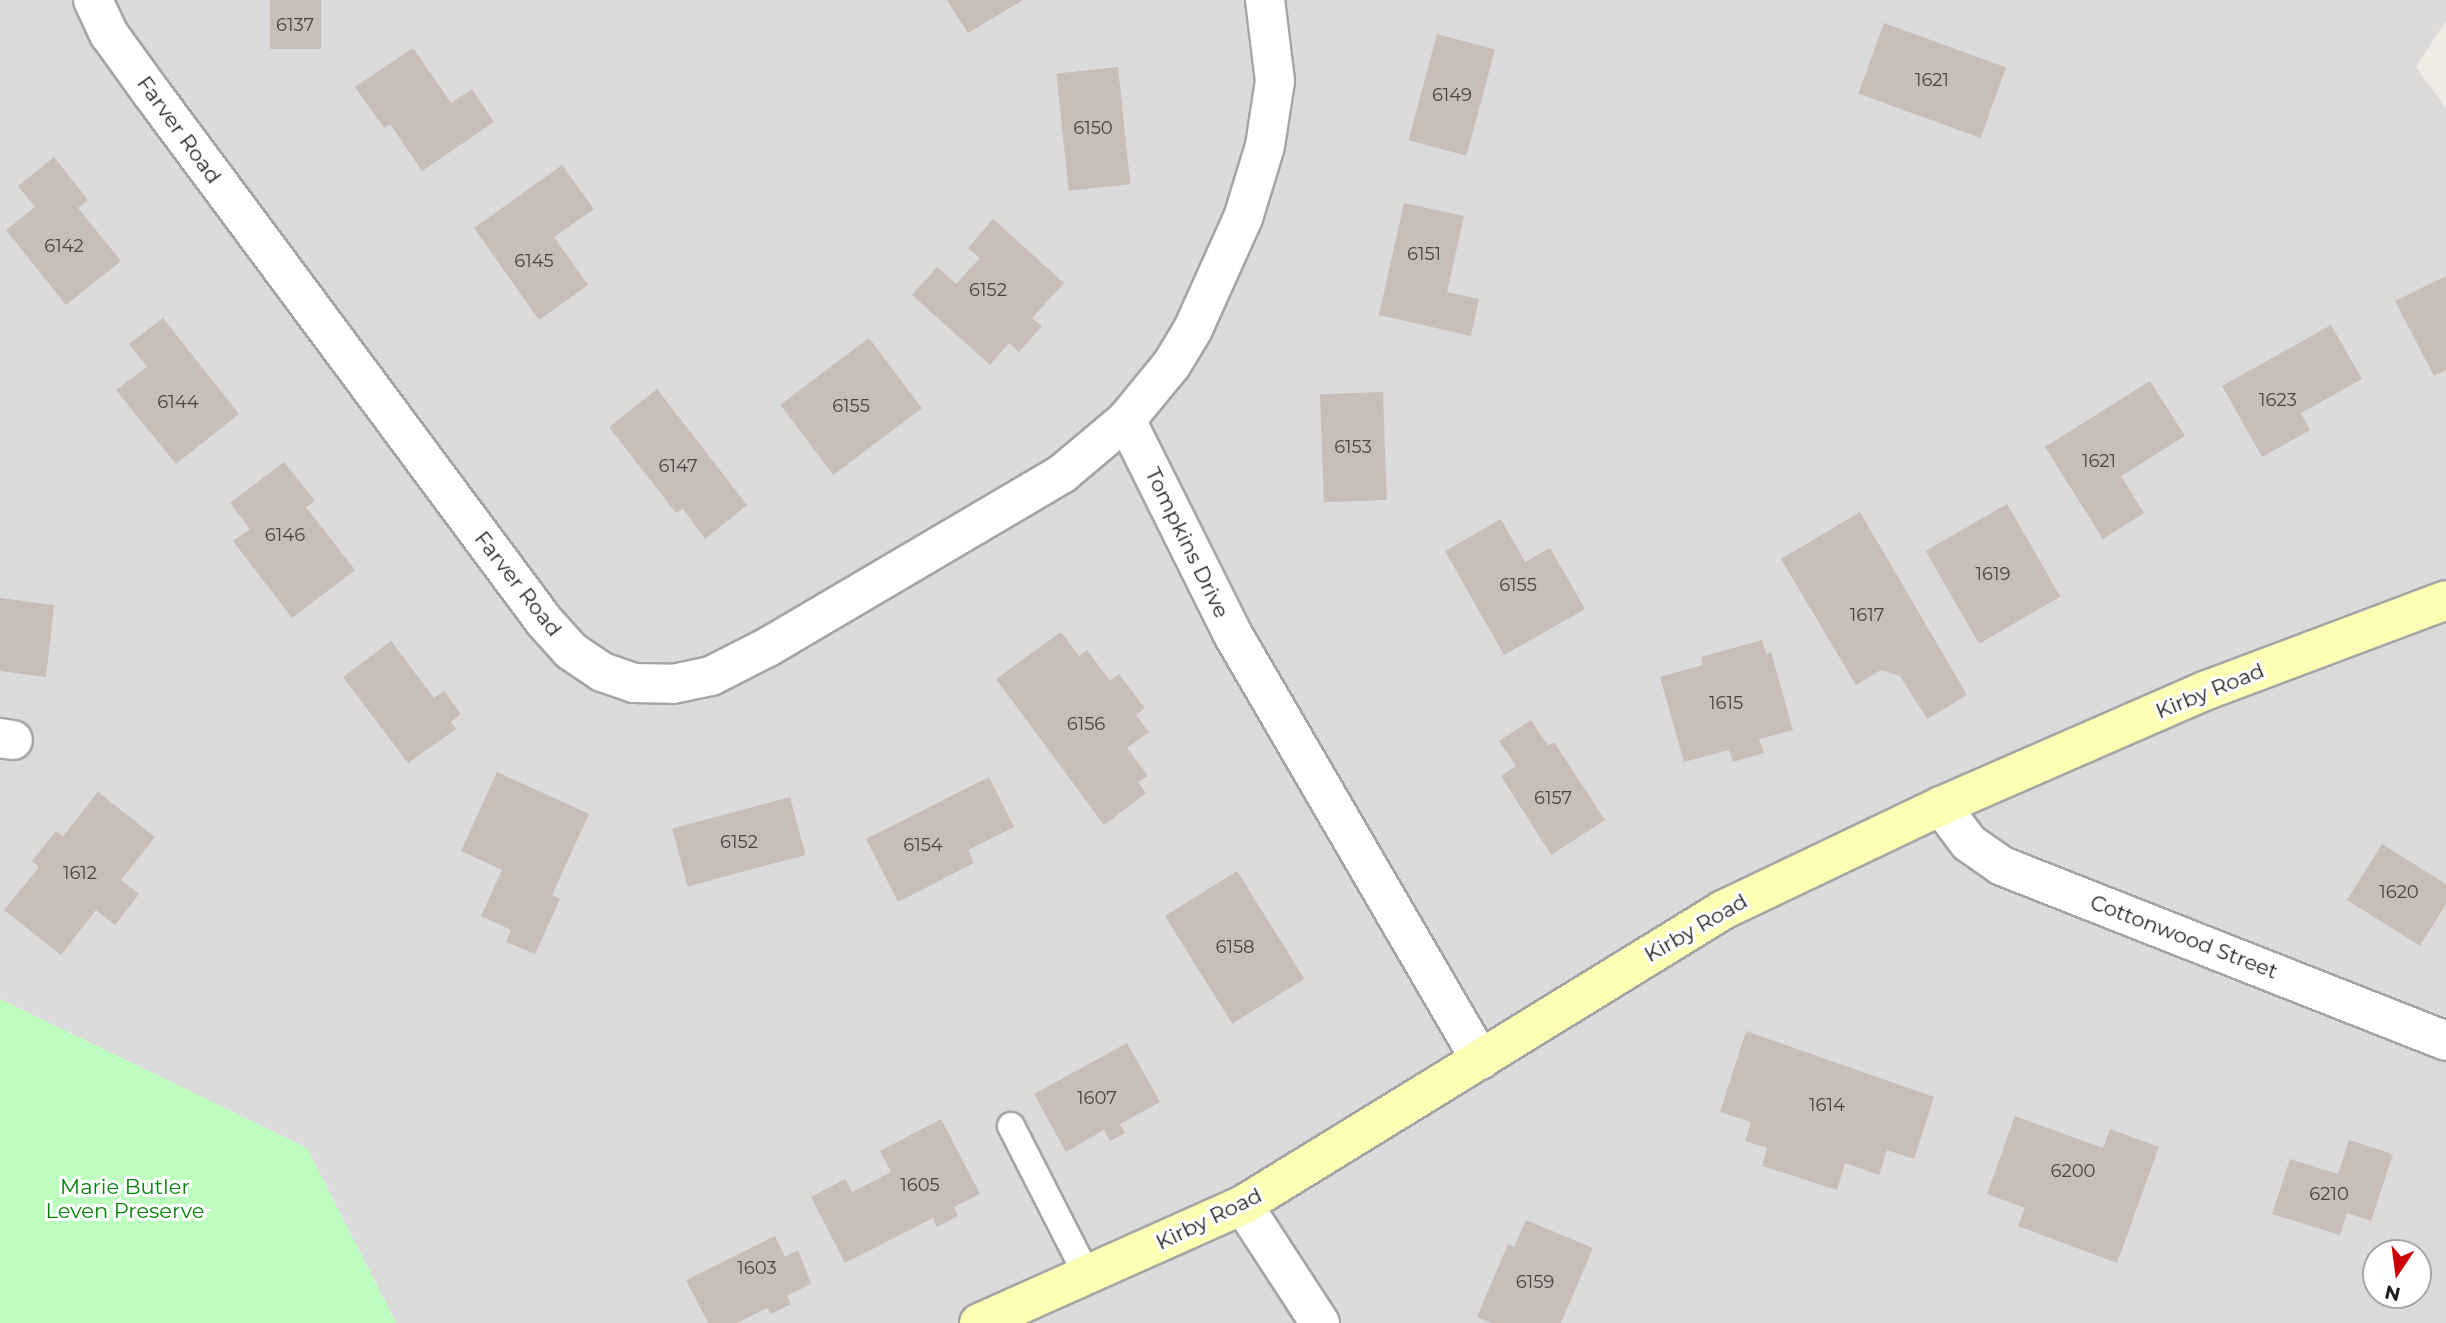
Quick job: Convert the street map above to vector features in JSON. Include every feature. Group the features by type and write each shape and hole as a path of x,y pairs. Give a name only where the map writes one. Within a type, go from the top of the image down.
{"main road":[{"name":"Kirby Road","path":"979,1323 1243,1205 1723,910 1941,806 2207,690 2446,600"}],"street":[{"name":"Farver Road","path":"93,0 109,34 153,95 544,621 571,651 601,672 634,683 673,684 710,676 1063,473 1126,420"},
{"path":"1126,420 1172,364 1193,329 1243,218 1265,146 1275,81 1265,0"},
{"name":"Tompkins Drive","path":"1126,420 1232,633 1482,1059"},
{"name":"Cottonwood Street","path":"1941,806 1969,843 2002,866 2446,1041"},
{"path":"1243,1205 1320,1323"}],"lane":[{"path":"1011,1126 1087,1275"}],"shaded area":[{"path":"0,0 2446,0 2446,21 2416,67 2446,108 2446,1323 396,1323 307,1148 0,999"}],"green space":[{"name":"Marie Butler Leven Preserve","path":"0,999 307,1148 396,1323 0,1323"}],"building":[{"path":"270,0 321,0 321,49 270,49"},
{"path":"947,0 1023,0 968,33"},
{"path":"1884,23 2006,67 1981,138 1858,93"},
{"path":"1437,34 1495,50 1466,156 1409,140"},
{"path":"413,48 451,103 472,89 494,122 422,171 390,124 384,128 355,87"},
{"path":"1118,67 1130,184 1069,191 1056,73"},
{"path":"54,157 88,200 78,208 121,261 66,305 6,230 35,207 18,186"},
{"path":"562,165 594,209 554,237 588,285 539,320 474,228"},
{"path":"1404,203 1464,216 1447,292 1479,299 1471,336 1379,315"},
{"path":"993,219 1064,283 1032,318 1042,326 1019,352 1009,343 990,365 912,295 937,267 956,284 980,258 968,248"},
{"path":"2446,276 2446,370 2434,376 2395,301"},
{"path":"163,318 239,414 176,464 116,390 147,367 129,344"},
{"path":"2331,325 2362,379 2301,413 2310,430 2262,457 2222,386"},
{"path":"869,338 922,408 833,475 780,405"},
{"path":"2150,381 2185,436 2121,476 2144,513 2103,539 2045,447"},
{"path":"657,389 747,505 705,539 683,509 676,513 609,427"},
{"path":"1383,392 1387,500 1324,502 1320,394"},
{"path":"284,462 315,501 306,507 355,570 292,618 233,541 250,529 230,503"},
{"path":"2007,504 2060,597 1979,644 1926,551"},
{"path":"1860,512 1967,695 1927,719 1900,676 1881,670 1856,685 1781,559"},
{"path":"1501,519 1525,562 1550,548 1585,609 1504,655 1445,551"},
{"path":"0,598 54,605 46,677 0,671"},
{"path":"1061,632 1079,656 1087,650 1110,681 1119,674 1145,708 1136,715 1149,732 1127,748 1148,776 1138,782 1146,793 1104,825 996,679"},
{"path":"1762,640 1766,654 1771,652 1793,730 1759,739 1764,753 1733,762 1729,750 1684,762 1660,677 1703,665 1701,657"},
{"path":"391,641 434,698 444,691 461,714 451,722 456,729 408,763 343,677"},
{"path":"1531,720 1548,746 1554,742 1605,820 1551,855 1501,776 1516,766 1499,741"},
{"path":"497,772 589,814 552,895 560,899 535,954 506,942 511,930 481,916 502,870 461,851"},
{"path":"989,777 1014,827 968,850 974,863 898,902 866,839"},
{"path":"98,792 155,837 121,880 139,894 115,925 96,910 61,955 4,910 39,867 32,861 56,831 63,836"},
{"path":"790,797 806,855 688,887 672,829"},
{"path":"2382,844 2446,884 2446,904 2420,946 2347,900"},
{"path":"1237,871 1304,979 1232,1024 1165,916"},
{"path":"1746,1031 1934,1097 1914,1159 1887,1150 1879,1175 1845,1163 1837,1190 1762,1166 1767,1148 1745,1141 1751,1122 1720,1112"},
{"path":"1127,1043 1160,1102 1120,1124 1125,1133 1110,1141 1104,1130 1066,1152 1034,1094"},
{"path":"2015,1116 2103,1148 2110,1129 2159,1147 2117,1263 2018,1226 2025,1208 1987,1194"},
{"path":"941,1119 980,1194 954,1207 958,1216 937,1227 933,1218 845,1263 811,1197 845,1179 852,1192 891,1172 880,1151"},
{"path":"2349,1140 2393,1154 2371,1221 2347,1213 2340,1235 2272,1214 2290,1159 2338,1174"},
{"path":"1526,1220 1593,1248 1561,1323 1492,1323 1477,1317 1508,1244 1514,1247"},
{"path":"775,1236 785,1257 798,1250 811,1284 787,1296 791,1304 771,1314 767,1308 737,1323 708,1323 686,1280"}]}
